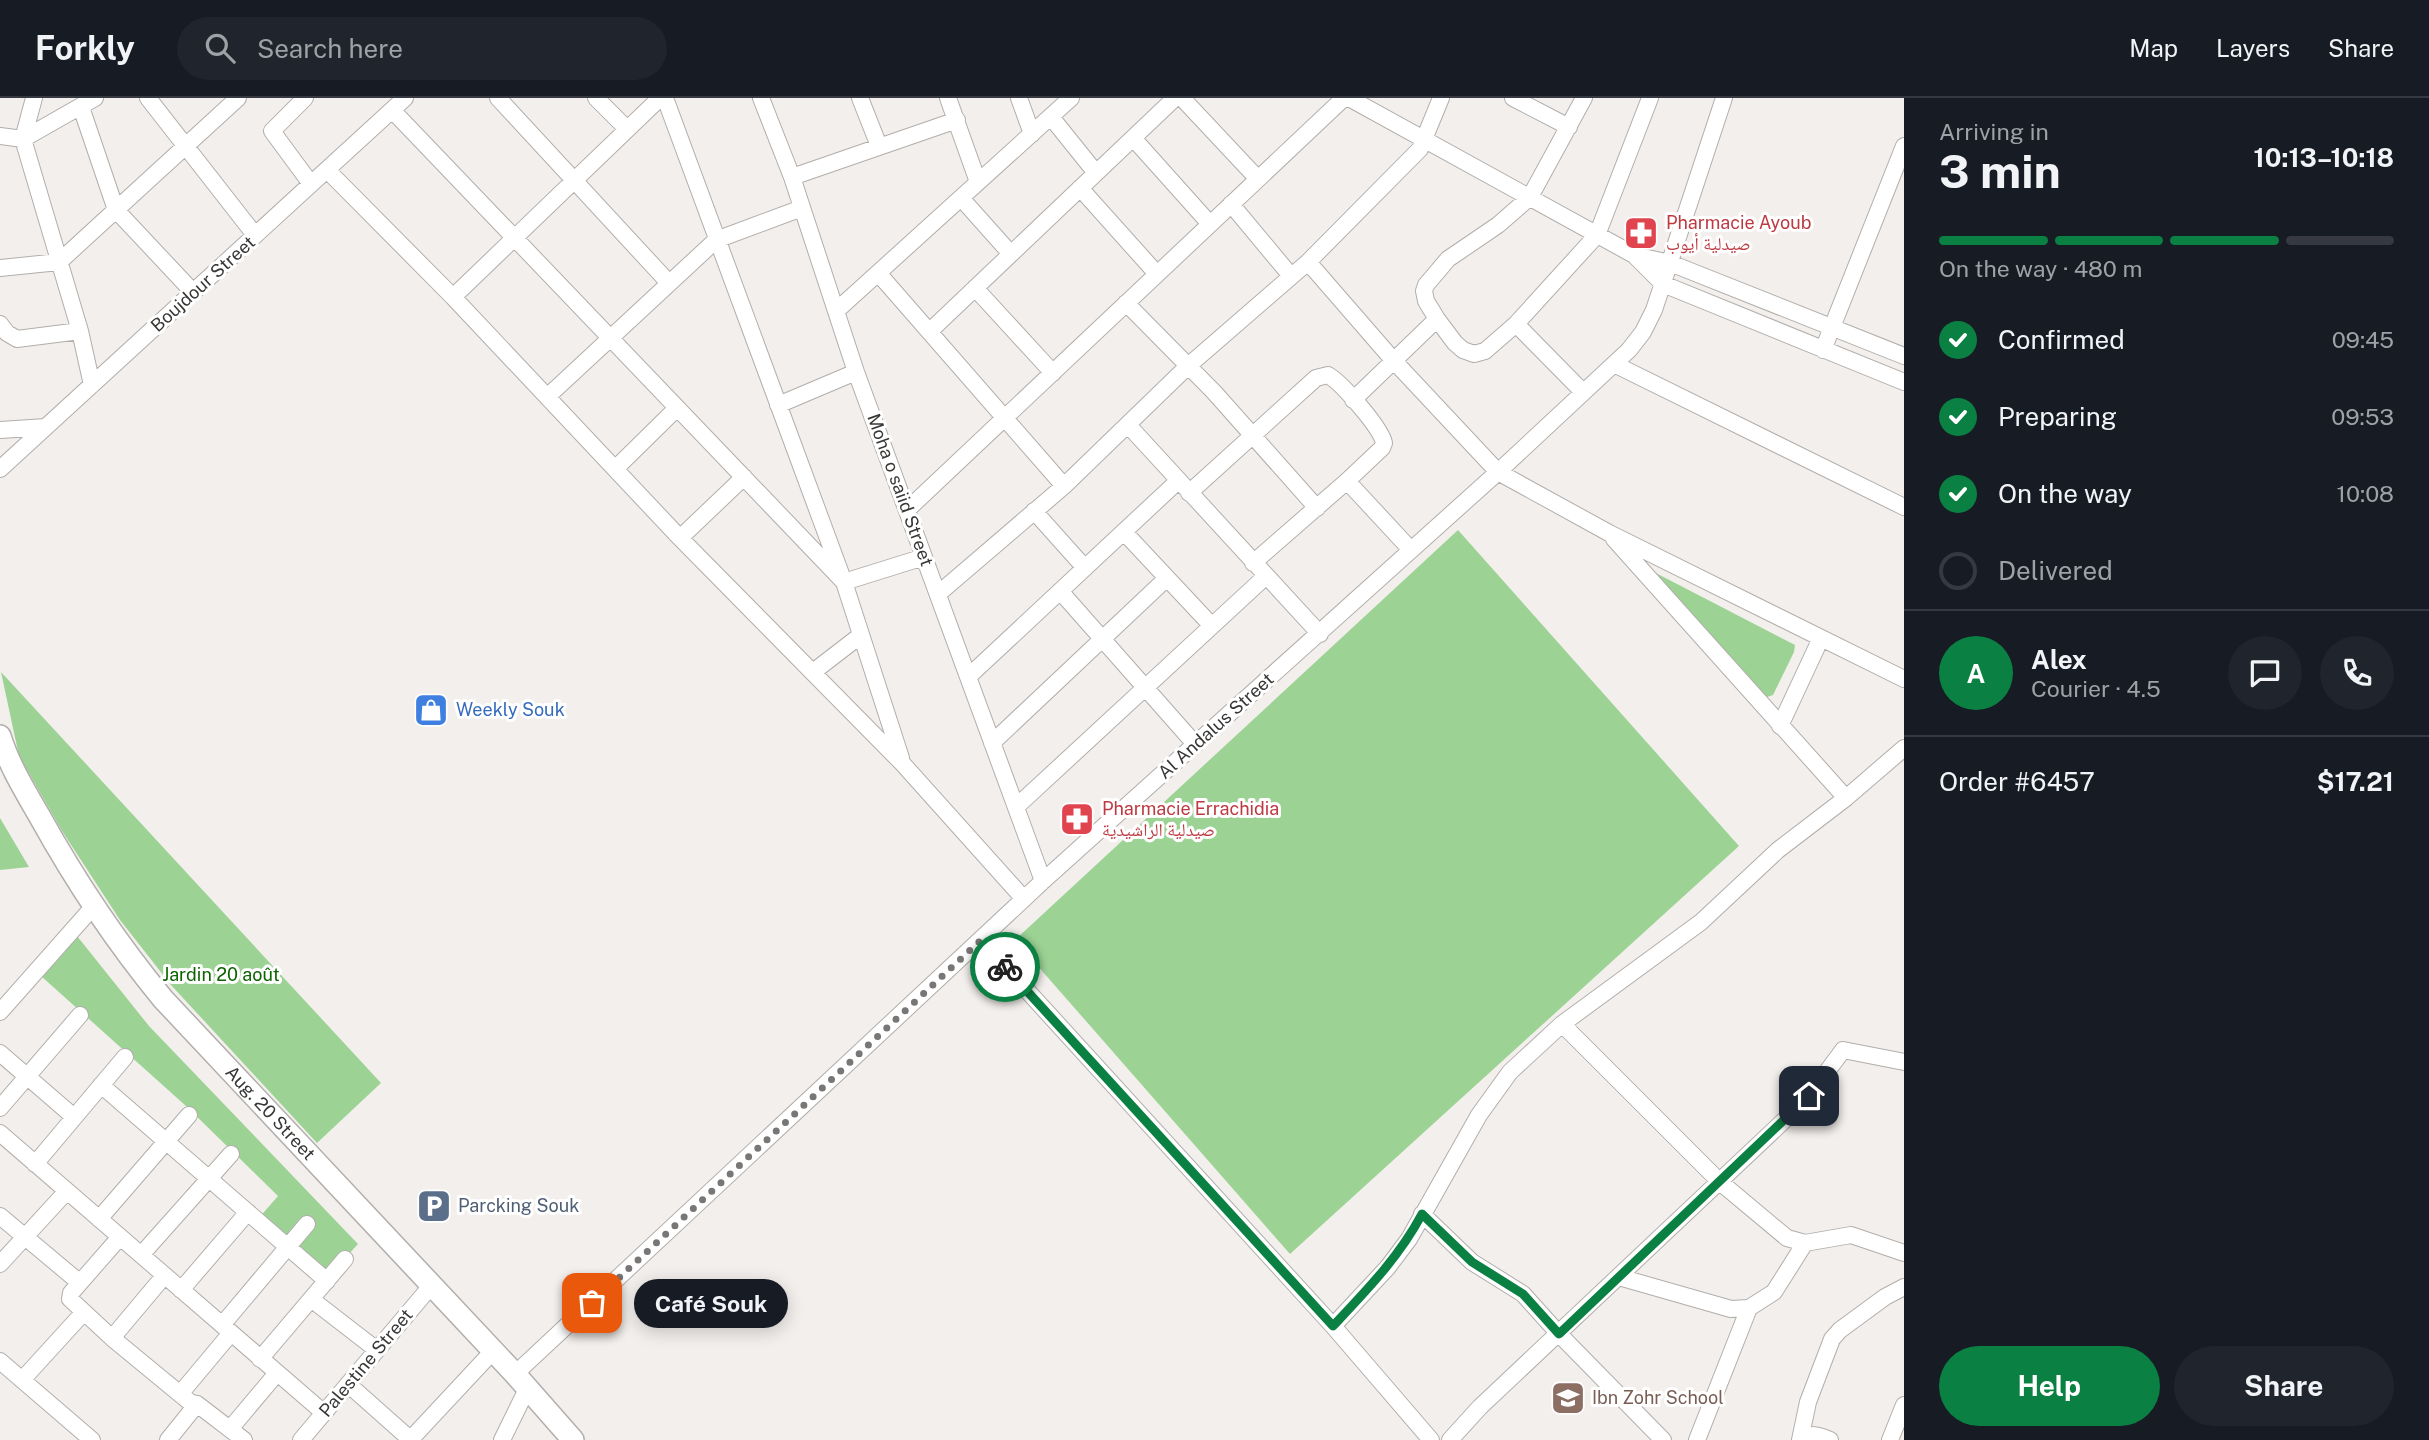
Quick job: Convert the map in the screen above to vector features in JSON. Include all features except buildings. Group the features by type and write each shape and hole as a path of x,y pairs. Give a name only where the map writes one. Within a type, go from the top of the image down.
{"main road":[{"name":"Aug. 20 Street","path":"0,736 4,755 63,858 129,958 163,999 573,1440"}],"street":[{"path":"34,98 23,139 80,331 92,385"},
{"path":"0,136 23,139 95,98"},
{"path":"148,98 255,235"},
{"path":"0,268 60,262 238,98"},
{"path":"305,98 287,104 272,132 311,184"},
{"name":"Boujdour Street","path":"0,469 405,98"},
{"path":"498,98 670,283"},
{"path":"596,98 627,130"},
{"path":"453,297 660,98"},
{"path":"665,98 844,582 902,763"},
{"name":"Moha o saiid Street","path":"761,98 792,177 856,372 1043,881"},
{"path":"860,98 878,146"},
{"path":"948,98 978,182"},
{"path":"1019,98 1032,134"},
{"path":"836,311 1071,98"},
{"path":"930,331 1175,98"},
{"path":"1182,98 1258,179"},
{"path":"907,510 1346,98 1634,255 1670,263 1903,352"},
{"path":"938,594 1064,486 1188,366 1308,262 1420,149 1441,98"},
{"path":"1513,98 1569,127"},
{"path":"1584,98 1530,197 1498,225 1448,259 1426,285 1424,296 1437,320 1464,350 1474,354 1485,351 1516,324 1597,235 1650,98"},
{"name":"Al Andalus Street","path":"521,1382 1043,881 1320,634 1614,364 1643,332 1650,320 1724,98"},
{"path":"81,107 116,210 193,292"},
{"path":"393,110 844,582"},
{"path":"1051,117 1096,173"},
{"path":"792,177 957,120"},
{"path":"1133,138 1210,224"},
{"path":"1824,350 1904,146"},
{"path":"327,170 453,297 680,538 902,763 1024,899"},
{"path":"1080,188 1157,274"},
{"path":"961,198 1011,254"},
{"path":"1231,204 1291,276"},
{"path":"547,397 716,240 802,208"},
{"path":"1634,255 1663,284 1904,382"},
{"path":"1308,262 1394,361 1498,472 1609,533 1904,680"},
{"path":"878,273 1064,486"},
{"path":"975,288 1053,373"},
{"path":"1126,303 1188,366 1317,508"},
{"path":"1353,400 1437,320"},
{"path":"0,324 7,333 17,339 80,331"},
{"path":"1516,324 1582,391"},
{"path":"1614,364 1904,507"},
{"path":"778,405 856,372"},
{"path":"968,677 1124,532 1252,436 1320,375 1333,378 1380,431 1384,443 1348,481 1253,563"},
{"path":"615,469 677,408"},
{"path":"1128,425 1320,634"},
{"path":"0,430 46,427"},
{"path":"680,538 744,477"},
{"path":"1348,481 1411,550"},
{"path":"1034,511 1085,568"},
{"path":"1124,532 1212,626"},
{"path":"1609,533 1846,798"},
{"path":"844,582 924,557"},
{"path":"1016,807 1266,576"},
{"path":"992,743 1167,578"},
{"path":"1060,591 1195,744"},
{"path":"813,673 861,635"},
{"path":"1780,726 1821,638"},
{"path":"1333,1326 1388,1267 1409,1239 1486,1104 1510,1072 1562,1024 1701,922 1778,850 1846,798 1904,748"},
{"path":"0,1012 93,907"},
{"path":"981,940 1333,1326 1431,1440"},
{"path":"0,1108 80,1015"},
{"path":"1562,1024 1720,1182 1787,1238 1805,1243 1851,1235 1904,1253"},
{"path":"1450,1440 1480,1407 1809,1096 1843,1050 1904,1062"},
{"path":"0,1053 74,1117"},
{"path":"35,1164 125,1057"},
{"path":"101,1085 327,1281"},
{"path":"99,1219 189,1115"},
{"path":"0,1133 324,1413"},
{"path":"141,1255 231,1154"},
{"path":"0,1264 67,1191"},
{"path":"181,1290 248,1212"},
{"path":"1422,1214 1472,1262 1523,1294 1664,1440"},
{"path":"0,1216 79,1282"},
{"path":"180,1395 226,1329 307,1224"},
{"path":"120,1237 69,1297 112,1338 180,1395 197,1404 243,1440"},
{"path":"1619,1277 1731,1309 1749,1308 1774,1292 1805,1243"},
{"path":"260,1359 345,1259"},
{"path":"112,1338 164,1276"},
{"name":"Palestine Street","path":"307,1438 324,1413 431,1286"},
{"path":"1830,1440 1810,1434 1800,1440 1808,1402 1832,1339 1885,1297 1904,1287"},
{"path":"312,1299 377,1350"},
{"path":"1697,1440 1749,1308"},
{"path":"23,1380 83,1312"},
{"path":"348,1384 410,1440 493,1351"},
{"path":"0,1361 92,1440"},
{"path":"230,1429 277,1373"},
{"path":"502,1440 521,1382"},
{"path":"167,1440 197,1404"},
{"path":"1890,1440 1904,1405"},
{"path":"65,1440 77,1427"}],"green space":[{"path":"1458,530 1739,846 1290,1254 1015,940"},
{"path":"1650,570 1795,645 1773,695 1764,698"},
{"name":"Jardin 20 août","path":"1,672 381,1083 317,1143 171,985 120,920 62,831 19,756"},
{"path":"0,818 29,867 0,870"},
{"path":"77,936 149,1026 358,1244 326,1279 258,1219 278,1196 186,1106 41,976"}],"way so far":[{"path":"592,1303 981,940 1005,967"}],"place":[{"name":"Pharmacie Ayoub صيدلية أيوب","path":"1641,233"},
{"name":"Weekly Souk","path":"431,710"},
{"name":"Pharmacie Errachidia صيدلية الراشيدية","path":"1077,819"},
{"name":"Parcking Souk","path":"434,1206"},
{"name":"Café Souk","path":"592,1303"},
{"name":"Ibn Zohr School","path":"1568,1398"}],"route":[{"path":"1005,967 1333,1326 1388,1267 1409,1239 1422,1214 1472,1262 1523,1294 1559,1334 1809,1096"}]}
